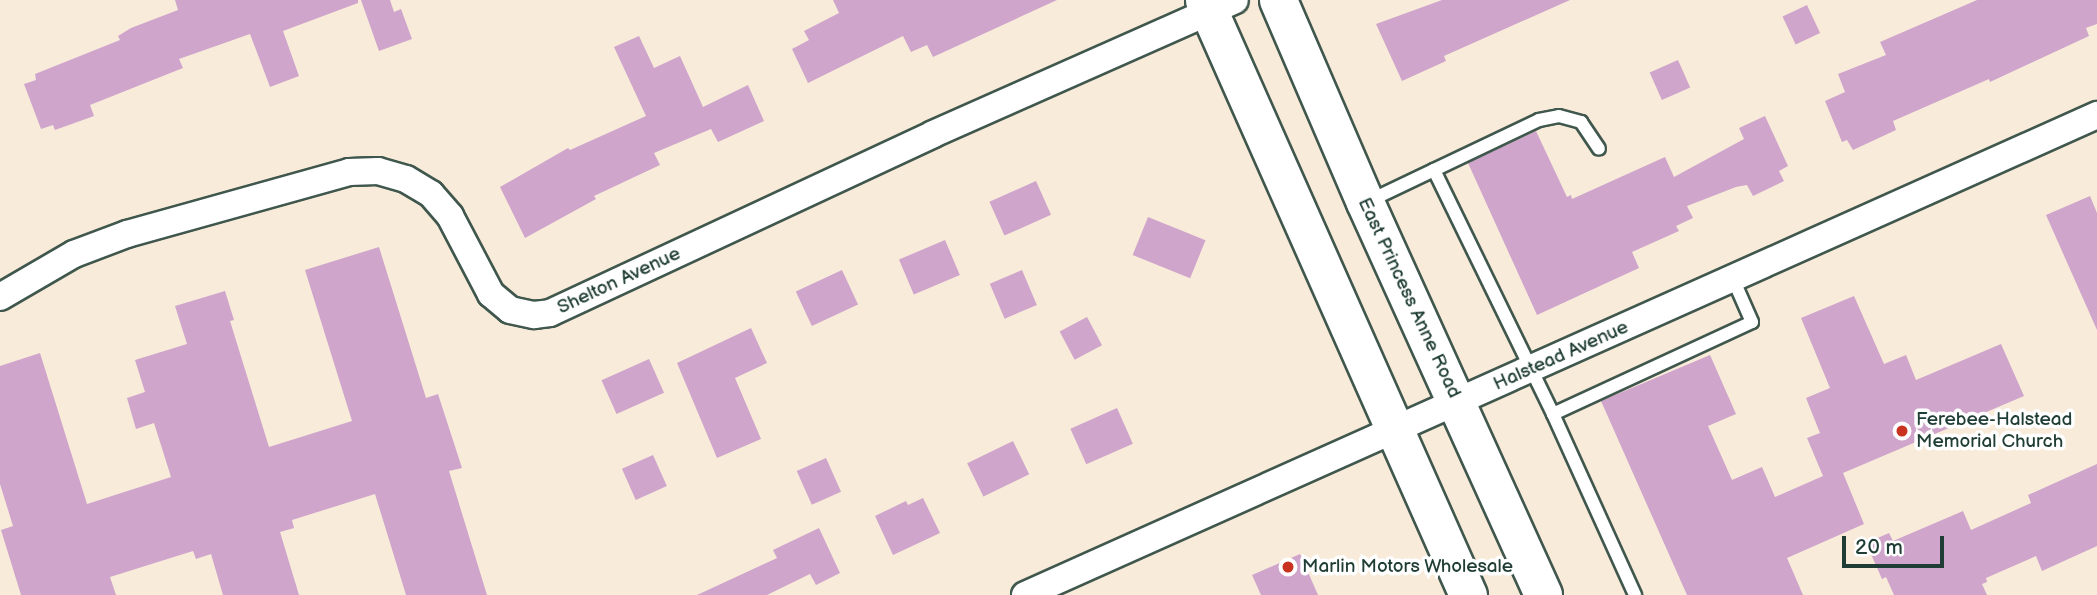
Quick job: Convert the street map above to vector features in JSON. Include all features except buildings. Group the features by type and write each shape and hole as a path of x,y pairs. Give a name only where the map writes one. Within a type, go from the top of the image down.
{"main road":[{"name":"East Princess Anne Road","path":"1278,0 1365,202 1543,595"},
{"path":"1216,4 1395,431 1468,595"}],"street":[{"name":"Shelton Avenue","path":"0,297 74,254 127,234 349,172 378,171 406,179 431,194 450,216 491,294 510,310 534,315 550,313 1216,4"},
{"name":"Halstead Avenue","path":"1025,595 2097,115"}],"lane":[{"path":"1365,202 1539,120 1559,116 1581,122 1599,149"},
{"path":"1434,170 1529,370 1553,414 1635,595"},
{"path":"1553,414 1752,322 1733,279"}],"place":[{"name":"Ferebee-Halstead Memorial Church","path":"1902,431"},
{"name":"Marlin Motors Wholesale","path":"1288,567"}]}
